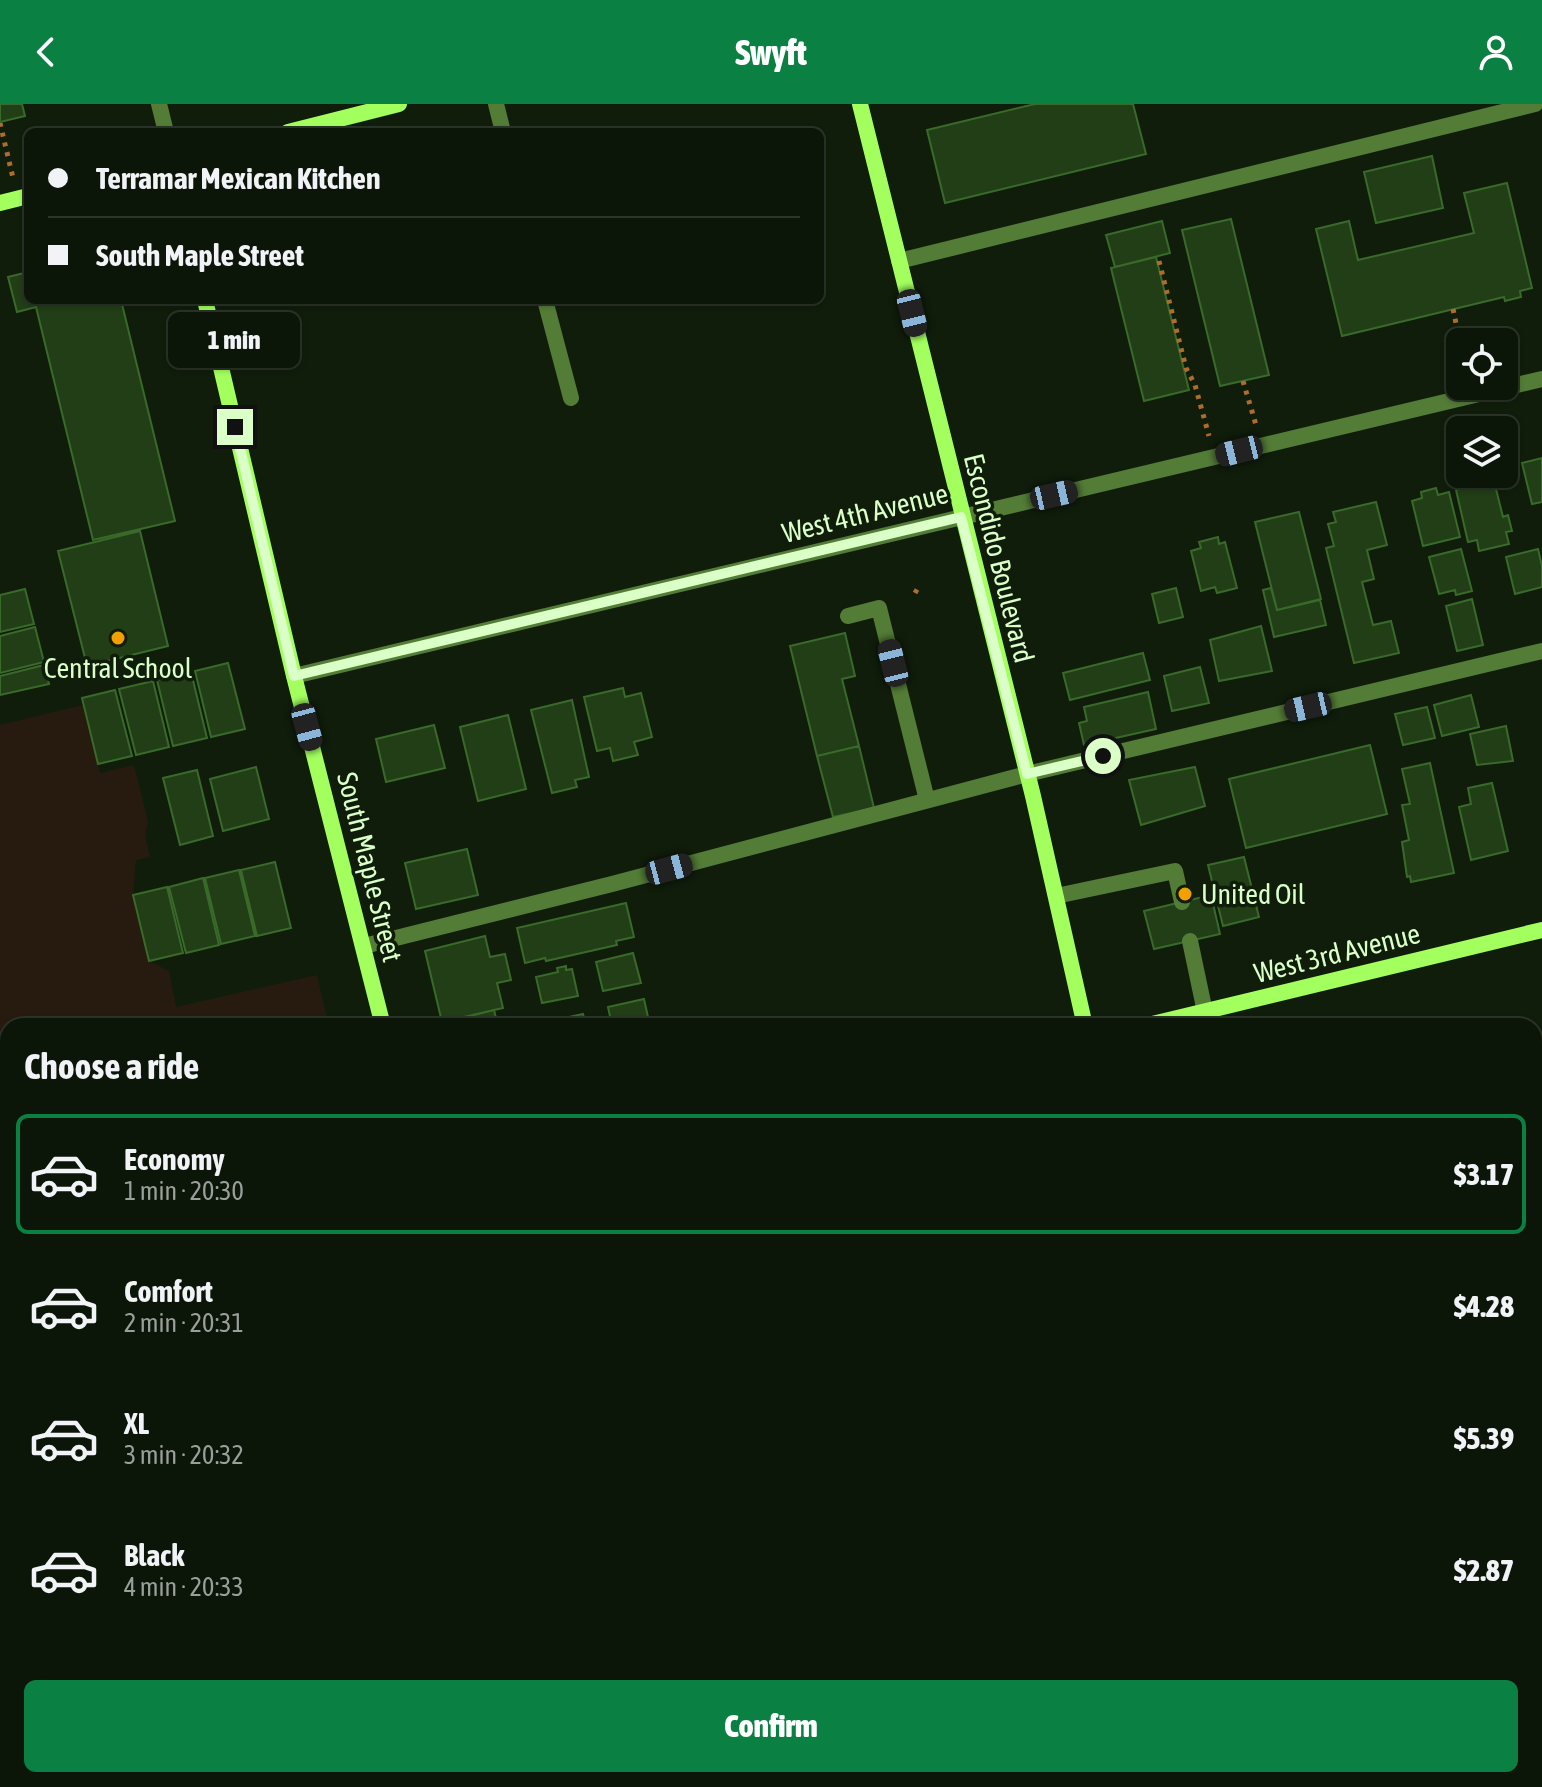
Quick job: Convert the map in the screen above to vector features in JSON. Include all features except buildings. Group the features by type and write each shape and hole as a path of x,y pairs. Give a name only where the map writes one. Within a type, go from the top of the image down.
{"street":[{"path":"159,104 165,128"},
{"path":"304,128 399,104"},
{"path":"496,104 502,128"},
{"name":"Escondido Boulevard","path":"860,104 1027,774 1083,1018"},
{"path":"899,261 1535,104"},
{"path":"0,203 24,197"},
{"name":"South Maple Street","path":"206,304 294,676 381,1018"},
{"path":"546,304 571,398"},
{"name":"West 4th Avenue","path":"294,676 1542,379"},
{"path":"848,616 879,608 927,800"},
{"path":"364,946 1027,774 1542,651"},
{"path":"1056,896 1175,871 1182,902"},
{"name":"West 3rd Avenue","path":"1179,1018 1542,930"},
{"path":"1190,941 1205,1012"}],"path":[{"path":"0,123 7,150"},
{"path":"1159,261 1186,368 1195,385 1215,456"},
{"path":"1453,309 1457,328"},
{"path":"1243,381 1262,445"}],"shaded area":[{"path":"83,705 100,773 134,765 148,822 145,835 150,857 136,860 133,895 149,961 169,971 176,1007 317,975 327,1018 0,1018 0,725"}],"place":[{"name":"Central School","path":"118,638"},
{"name":"United Oil","path":"1185,894"}],"route":[{"path":"235,427 294,676 961,517 1027,774 1103,756"}]}
